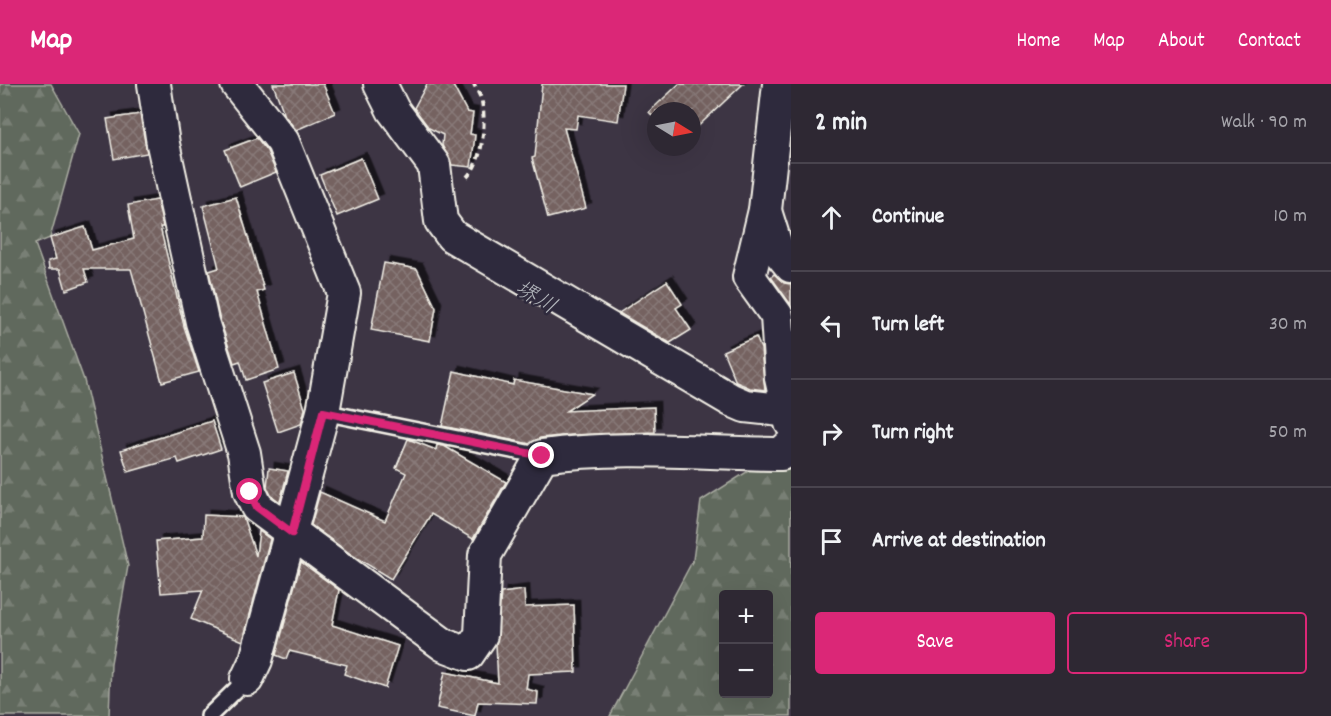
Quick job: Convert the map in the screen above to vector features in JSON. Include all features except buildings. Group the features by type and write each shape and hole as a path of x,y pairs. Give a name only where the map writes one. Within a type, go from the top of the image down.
{"street":[{"path":"154,84 163,144 202,322 243,453 250,492 257,507 444,645 468,654 481,635 485,555 542,456 577,451 612,450 781,454 791,445"},
{"path":"237,84 283,142 344,293 323,412 256,660 247,679"},
{"path":"380,84 393,110 434,165 441,221 452,236 731,400 745,406 790,417 781,378 777,316 749,277 765,210 779,84"},
{"path":"765,210 777,249 791,266"}],"lane":[{"path":"323,412 542,456"},
{"path":"209,716 247,679"}],"path":[{"path":"438,204 471,173 482,142 482,101 474,84"}],"green space":[{"path":"0,84 51,84 79,134 50,238 35,244 84,380 128,566 111,663 109,716 0,716"},
{"path":"791,444 791,716 610,716 693,560 701,501"}],"route":[{"path":"250,492 257,507 292,533 323,412 542,456"}],"water label":[{"name":"堺川","path":"535,299"}]}
